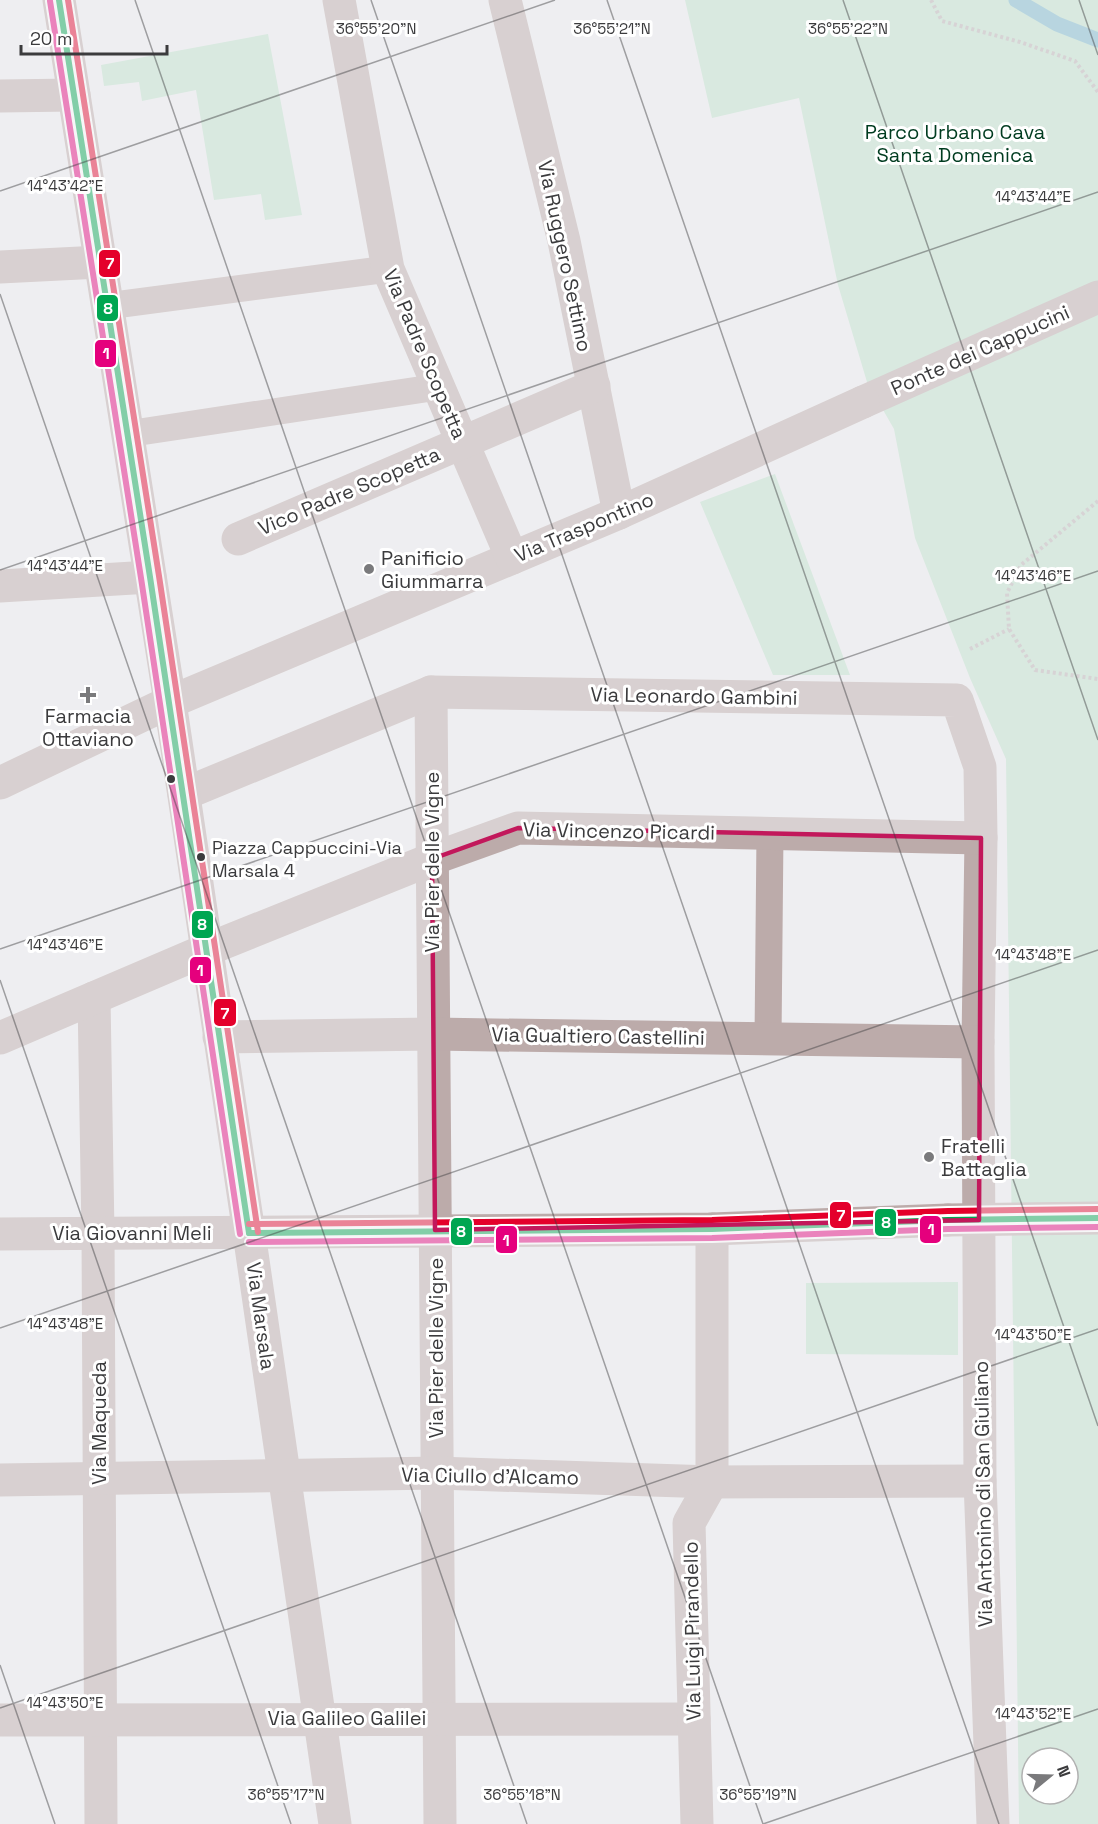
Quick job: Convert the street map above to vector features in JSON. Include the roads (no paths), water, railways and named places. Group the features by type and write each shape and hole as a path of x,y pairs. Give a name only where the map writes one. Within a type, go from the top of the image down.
{"street":[{"name":"Via Marsala","path":"58,0 184,794 335,1824"},
{"name":"Via Padre Scopetta","path":"339,0 388,269 512,558"},
{"name":"Via Ruggero Settimo","path":"505,0 564,241 620,513"},
{"path":"0,96 74,94"},
{"path":"0,267 100,262"},
{"name":"Ponte dei Cappucini","path":"863,402 1098,297"},
{"name":"Vico Padre Scopetta","path":"238,539 594,386"},
{"name":"Via Traspontino","path":"0,783 170,702 620,513 863,402"},
{"path":"0,586 150,576"},
{"path":"184,794 431,692"},
{"name":"Via Leonardo Gambini","path":"431,692 957,700"},
{"name":"Via Pier delle Vigne","path":"431,692 440,1824"},
{"name":"Via Antonino di San Giuliano","path":"957,700 980,767 978,1042 980,1482 993,1824"},
{"name":"Via Vincenzo Picardi","path":"0,1038 94,1010 206,950 432,859 518,828 981,838"},
{"name":"Via Maqueda","path":"94,1010 98,1233 101,1824"},
{"name":"Via Gualtiero Castellini","path":"219,1036 434,1034 978,1042"},
{"name":"Via Giovanni Meli","path":"0,1234 712,1228 948,1220 1098,1218"},
{"name":"Via Luigi Pirandello","path":"697,1824 689,1523 712,1482 712,1228"},
{"name":"Via Ciullo d'Alcamo","path":"0,1480 437,1473 712,1482 980,1482"},
{"name":"Via Galileo Galilei","path":"0,1720 694,1719"}],"lane":[{"path":"106,306 388,269"},
{"path":"127,434 438,387"},
{"path":"768,1039 770,833"}],"waterway":[{"path":"1016,0 1057,24 1098,40"}],"place":[{"name":"Panificio Giummarra","path":"369,569"},
{"name":"Farmacia Ottaviano","path":"88,695"},
{"name":"Piazza Cappuccini-Via Marsala 4","path":"201,857"},
{"name":"Fratelli Battaglia","path":"929,1157"}],"park label":[{"name":"Parco Urbano Cava Santa Domenica","path":"955,144"}]}
